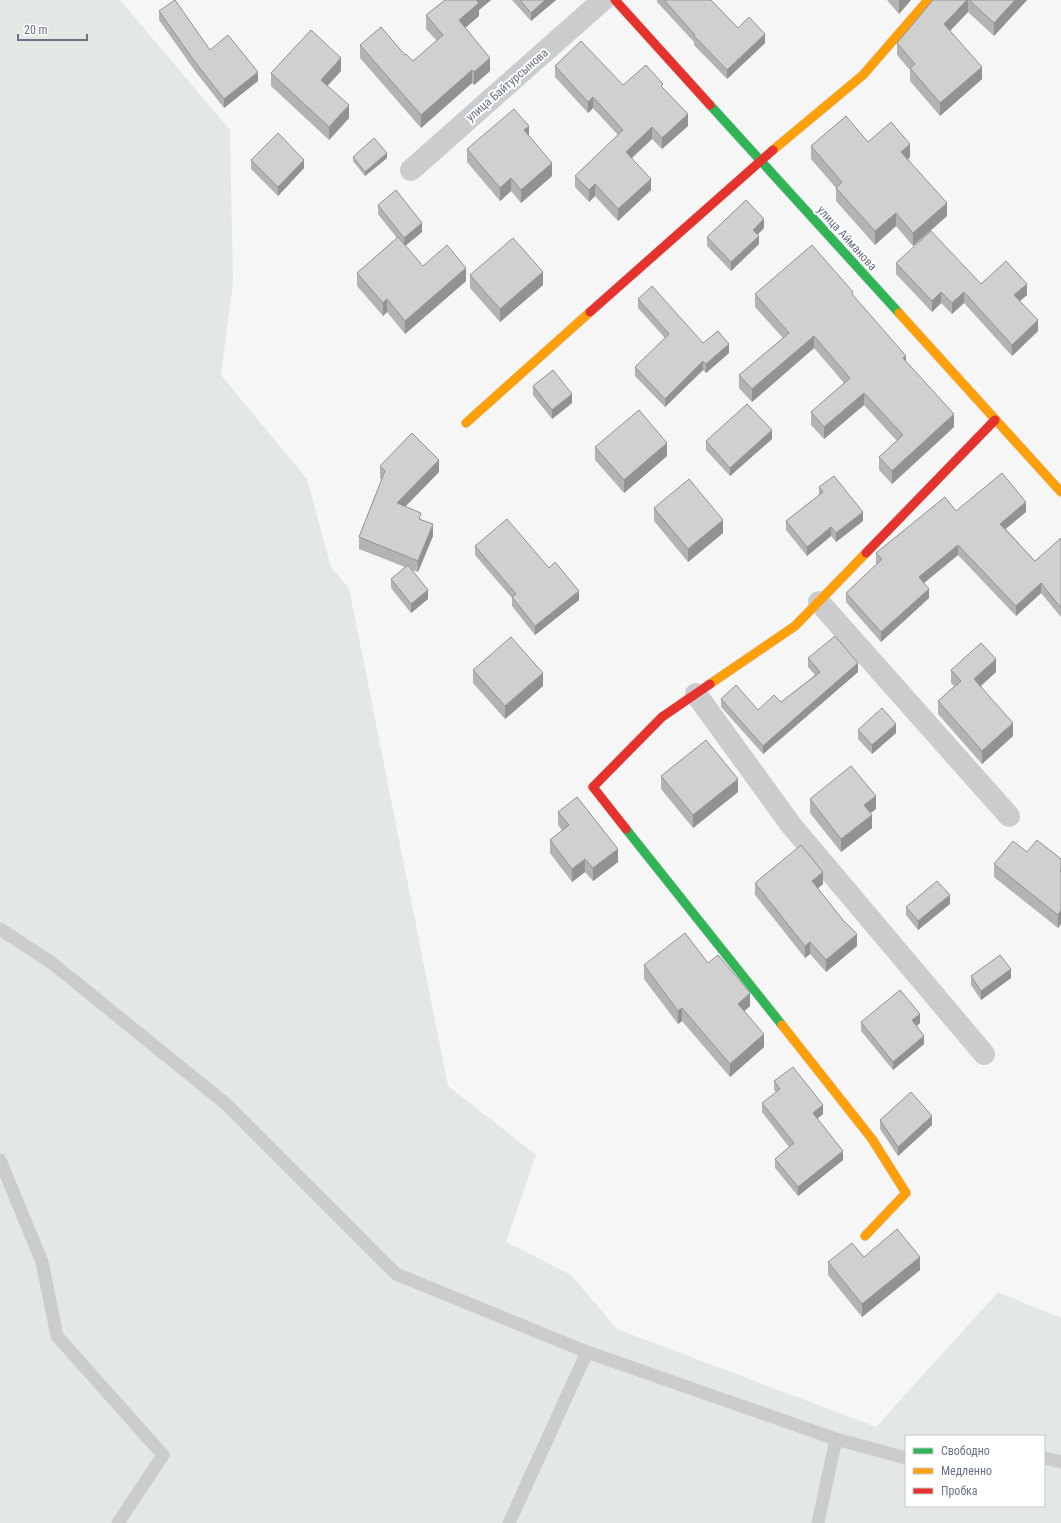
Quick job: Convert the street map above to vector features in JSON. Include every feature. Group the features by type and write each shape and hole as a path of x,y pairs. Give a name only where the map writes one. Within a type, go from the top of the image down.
{"street":[{"name":"улица Байтурсынова","path":"411,170 603,0"},
{"name":"улица Айманова","path":"615,0 994,420 1061,492"},
{"path":"466,424 760,160 863,75 928,0"},
{"path":"865,1236 906,1193 872,1139 593,787 662,717 795,626 994,420"},
{"path":"819,602 1009,816"},
{"path":"696,694 791,825 984,1054"}],"lane":[{"path":"0,929 52,963 226,1104 396,1274 587,1352 836,1439 905,1458"},
{"path":"0,1160 42,1262 57,1336 163,1455 118,1523"},
{"path":"509,1523 587,1352"},
{"path":"818,1523 836,1439"},
{"path":"1045,1458 1061,1462"}],"shaded area":[{"path":"0,0 120,0 230,130 233,282 221,375 307,479 331,567 349,588 448,1086 536,1155 506,1242 571,1275 617,1329 876,1427 998,1292 1061,1318 1061,1523 0,1523"}],"building":[{"path":"175,0 210,50 228,35 258,72 224,99 195,62 159,11"},
{"path":"445,0 476,0 479,3 459,20 490,58 474,72 472,70 421,115 360,45 381,27 405,55 406,54 413,61 443,35 426,15"},
{"path":"520,0 545,0 531,13"},
{"path":"664,0 711,0 738,28 749,17 765,34 727,70 694,36 695,35"},
{"path":"933,0 967,0 944,24 982,67 940,103 910,68 915,64 897,43"},
{"path":"969,0 1015,0 994,23"},
{"path":"311,30 341,58 321,80 349,105 329,127 271,73"},
{"path":"581,41 623,85 646,65 663,84 661,86 688,114 662,138 652,127 626,152 651,179 618,209 595,184 589,190 575,176 623,130 593,97 588,102 555,66"},
{"path":"514,109 529,126 524,130 552,163 521,190 511,178 500,188 467,149"},
{"path":"846,116 868,142 891,122 910,144 901,152 947,203 913,233 896,213 875,231 836,188 842,182 811,146"},
{"path":"278,133 304,160 278,187 251,160"},
{"path":"374,138 387,153 365,172 353,157"},
{"path":"396,190 422,223 404,238 378,205"},
{"path":"746,200 764,219 753,230 759,236 731,262 707,237"},
{"path":"931,231 981,284 1006,261 1027,284 1014,295 1038,320 1012,345 964,292 952,303 941,292 932,301 896,263"},
{"path":"398,237 423,266 447,245 466,268 405,321 387,299 383,303 357,273"},
{"path":"513,238 543,272 500,309 470,275"},
{"path":"812,245 906,356 903,358 954,414 892,471 879,457 903,435 864,393 824,427 811,412 850,378 814,336 752,389 739,375 789,333 755,294"},
{"path":"652,286 703,343 718,331 729,344 706,364 703,361 665,399 635,367 669,334 638,299"},
{"path":"553,370 572,394 552,410 533,386"},
{"path":"747,404 772,430 730,468 706,441"},
{"path":"639,410 667,443 624,480 595,447"},
{"path":"412,433 439,460 397,503 421,513 419,519 433,524 418,561 359,537 385,471 380,466"},
{"path":"1002,473 1026,502 1000,524 1035,561 1061,538 1061,608 1041,583 1016,606 958,545 919,577 929,589 881,632 846,593 882,559 876,553 945,497 956,511"},
{"path":"834,476 863,512 836,533 831,527 807,547 786,521 823,492 819,487"},
{"path":"689,479 723,520 688,549 654,508"},
{"path":"507,519 549,568 555,562 579,591 535,626 512,597 516,594 475,546"},
{"path":"408,565 428,590 411,604 391,579"},
{"path":"835,636 858,663 763,746 721,699 736,685 758,710 774,695 781,702 820,672 808,658"},
{"path":"511,637 543,673 505,706 473,670"},
{"path":"981,643 996,659 974,679 1013,723 982,751 938,701 961,681 951,670"},
{"path":"882,708 896,724 872,745 858,730"},
{"path":"706,740 738,779 693,815 661,776"},
{"path":"851,766 876,796 864,805 872,815 841,839 810,799"},
{"path":"577,797 618,849 593,868 585,859 572,869 550,840 569,825 558,812"},
{"path":"1037,840 1061,859 1061,910 1058,915 994,864 1013,841 1027,852"},
{"path":"801,845 823,872 812,881 843,920 857,934 826,960 810,942 805,946 755,883"},
{"path":"937,881 950,895 918,921 906,907"},
{"path":"685,933 708,963 718,955 750,993 738,1004 764,1034 730,1064 682,1008 678,1011 644,965"},
{"path":"1000,955 1011,969 981,991 971,976"},
{"path":"900,990 920,1014 912,1020 924,1036 893,1062 861,1022"},
{"path":"793,1067 823,1105 813,1113 843,1151 798,1187 775,1159 794,1143 762,1103 780,1089 774,1081"},
{"path":"911,1092 932,1116 898,1147 880,1120"},
{"path":"897,1229 920,1257 862,1304 828,1262 852,1243 864,1257"}],"traffic: fast":[{"path":"710,105 899,313"},
{"path":"626,829 782,1025"}],"traffic: slow":[{"path":"773,150 863,75 928,0"},
{"path":"466,423 590,312"},
{"path":"899,313 1061,492"},
{"path":"710,684 795,626 866,553"},
{"path":"782,1025 872,1139 906,1193 865,1236"}],"traffic: jam":[{"path":"615,0 710,105"},
{"path":"590,312 773,150"},
{"path":"866,553 995,420"},
{"path":"626,829 593,787 662,717 710,684"}]}
